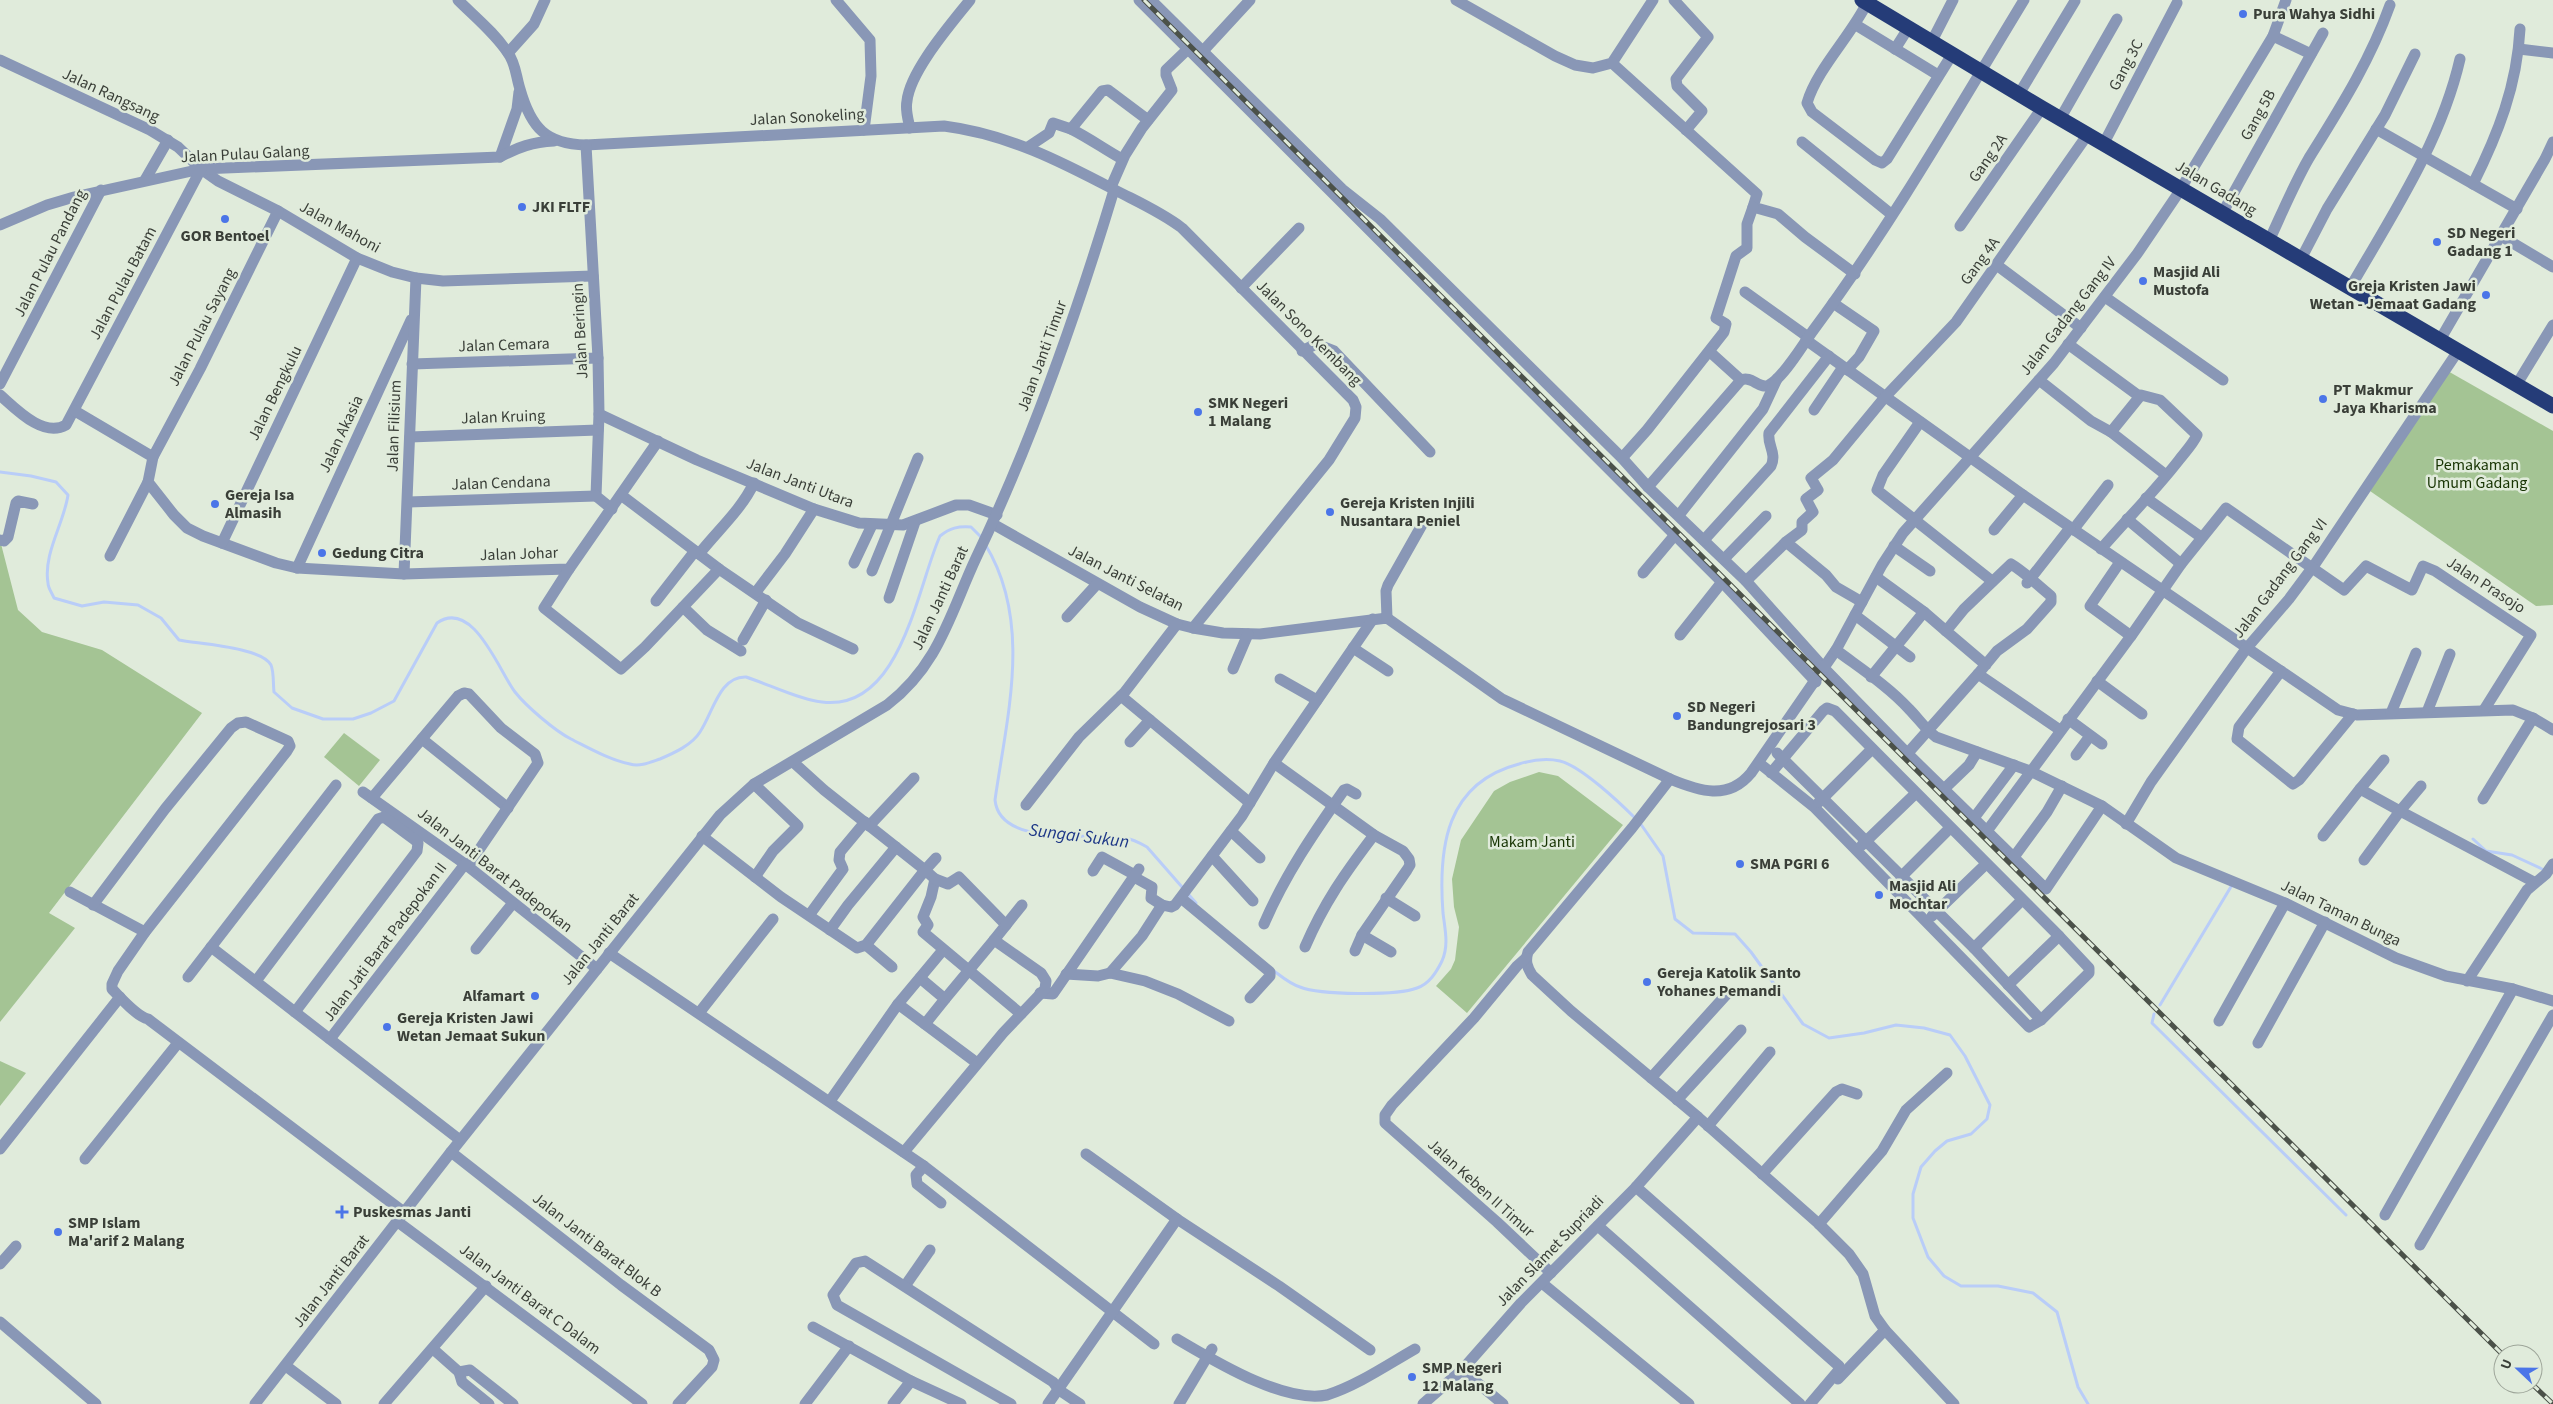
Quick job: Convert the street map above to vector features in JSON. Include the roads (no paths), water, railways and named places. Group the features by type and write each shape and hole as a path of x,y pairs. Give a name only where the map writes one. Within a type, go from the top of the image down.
{"highway":[{"name":"Jalan Gadang","path":"1864,2 2553,406"}],"street":[{"path":"458,0 508,53 515,66 519,88 533,121 554,141"},
{"path":"508,53 534,24 544,0"},
{"path":"836,0 870,40 872,62 864,130"},
{"path":"910,128 907,99 912,87 929,54 970,0"},
{"path":"1139,0 1722,582 1816,682"},
{"path":"1152,0 1342,189 1380,219 1622,458 1648,487 1724,559 1824,668 1907,754 2046,889 2102,806"},
{"path":"1203,51 1250,0"},
{"path":"1456,0 1555,56 1575,65 1593,68 1612,63 1653,0"},
{"path":"1674,0 1708,37 1676,79 1677,86 1702,110 1686,130"},
{"path":"1932,41 1953,0"},
{"path":"1679,515 1763,410 1778,378 1855,274 1891,214 1940,140 2024,0"},
{"name":"Jalan Gadang Gang IV","path":"1387,618 1502,699 1670,779 1695,789 1711,792 1726,791 1745,781 1816,682 1894,546 2039,380 2138,254 2182,188 2273,36 2286,0"},
{"path":"2019,94 2075,1"},
{"path":"1864,2 1856,25 1811,88 1807,103 1812,112 1875,160 1882,163 1887,158 1952,53"},
{"name":"Gang 3C","path":"2104,143 2177,4"},
{"path":"2269,241 2295,183 2338,114 2371,54 2390,5"},
{"path":"2060,118 2117,19"},
{"path":"1856,25 1938,75"},
{"path":"1895,49 1909,27"},
{"path":"2473,184 2496,137 2514,84 2520,29"},
{"name":"Gang 5B","path":"2223,212 2323,33"},
{"path":"2273,36 2311,54"},
{"name":"Jalan Janti Timur","path":"993,523 1028,442 1060,359 1122,159 1148,120 1172,90 1166,70 1189,48"},
{"path":"2519,49 2553,53"},
{"path":"2301,259 2327,209 2376,129 2415,54"},
{"path":"2350,288 2425,157 2445,108 2460,59"},
{"name":"Jalan Rangsang","path":"0,60 150,130 168,140 201,170"},
{"path":"1612,63 1757,194 1747,224 1747,248 1736,256 1716,318 1726,324 1724,332 1710,352 1622,458"},
{"path":"500,157 516,109 519,88"},
{"path":"1071,129 1102,91 1108,90 1148,120"},
{"name":"Gang 2A","path":"1960,226 2042,108"},
{"path":"1028,147 1049,133 1053,123 1092,139 1099,147 1122,159"},
{"name":"Jalan Sonokeling","path":"554,141 569,145 586,145 944,126 969,129 1028,147 1088,174 1112,188"},
{"path":"2376,129 2517,209"},
{"name":"Gang 4A","path":"1786,542 1802,530 1802,522 1813,512 1806,499 1817,492 1812,477 1833,460 1854,438 1885,397 1956,322 1998,266 2088,134"},
{"path":"145,180 168,140"},
{"name":"Jalan Pulau Galang","path":"0,225 46,205 145,180 201,170 500,157 515,148 535,142 554,141"},
{"path":"1802,142 1891,214"},
{"path":"2440,340 2517,209 2553,142"},
{"name":"Jalan Beringin","path":"586,145 598,358 599,414 596,496"},
{"name":"Jalan Mahoni","path":"201,170 218,181 278,211 357,258 416,278 443,281 593,276"},
{"name":"Jalan Pulau Batam","path":"0,395 29,419 48,428 57,429 66,425 201,170"},
{"name":"Jalan Sono Kembang","path":"1112,188 1168,217 1353,400 1356,407 1355,418 1329,460 1194,628"},
{"name":"Jalan Pulau Pandang","path":"0,384 102,190"},
{"path":"1753,207 1778,214 1805,238 1855,274"},
{"name":"Jalan Pulau Sayang","path":"110,556 148,482 153,457 200,369 278,211"},
{"path":"1241,288 1299,228"},
{"path":"2501,236 2553,267"},
{"name":"Jalan Bengkulu","path":"222,543 357,258"},
{"path":"1998,266 2081,328"},
{"name":"Jalan Filisium","path":"404,574 416,278"},
{"path":"1745,292 1845,369 2023,495 2338,710 2353,714 2513,710 2533,718 2553,730"},
{"path":"2105,297 2223,380"},
{"path":"1814,410 1845,369 1863,351 1874,333 1874,329 1833,303"},
{"name":"Jalan Akasia","path":"297,568 414,314"},
{"path":"2517,384 2553,325"},
{"path":"1302,351 1316,344 1334,351 1430,452"},
{"path":"2068,344 2139,396 2160,400 2198,434 2166,475 2101,549"},
{"name":"Jalan Gadang Gang VI","path":"2126,824 2150,782 2246,649 2312,568 2458,351"},
{"path":"1710,352 1741,380"},
{"path":"1704,540 1772,466 1774,456 1768,440 1769,433 1829,356"},
{"name":"Jalan Cemara","path":"412,364 598,358"},
{"path":"1648,487 1741,380 1749,379 1766,386 1778,378"},
{"path":"2039,380 2091,421 2110,432 2166,475"},
{"path":"2110,432 2139,396"},
{"path":"74,411 153,457"},
{"name":"Jalan Janti Utara","path":"599,414 814,509 852,521 872,525 915,522 956,505 969,505 993,523"},
{"path":"1920,422 1883,475 1876,490 1992,581"},
{"name":"Jalan Kruing","path":"410,437 598,430"},
{"name":"Jalan Johar","path":"148,482 174,515 187,528 276,564 297,568 404,574 569,568 658,441"},
{"path":"872,571 918,458"},
{"path":"656,601 697,552 735,514 754,483"},
{"path":"2028,582 2108,485"},
{"path":"621,494 719,569 756,592 798,622 853,649"},
{"path":"1994,530 2023,495"},
{"path":"596,496 612,509"},
{"name":"Jalan Cendana","path":"408,502 596,496"},
{"path":"2146,498 2201,537"},
{"path":"0,540 4,541 8,537 16,502 33,504"},
{"path":"1987,831 2131,636 2181,564 2226,508 2312,568"},
{"path":"756,592 780,561 814,509"},
{"path":"1724,559 1766,516"},
{"path":"2127,519 2181,564"},
{"path":"889,598 915,522"},
{"name":"Jalan Janti Barat","path":"255,1404 460,1140 720,815 754,784 794,762 887,705 913,683 941,640 993,523"},
{"name":"Jalan Janti Selatan","path":"993,523 1097,584 1177,624 1194,628 1248,634 1281,632 1387,618"},
{"path":"1387,618 1386,591 1388,585 1423,523"},
{"path":"854,563 872,525"},
{"path":"1643,573 1674,536"},
{"path":"1746,581 1786,542 1826,574 1836,586 1862,602"},
{"path":"1894,546 1930,571"},
{"path":"2120,562 2087,610 2131,636"},
{"path":"1946,631 2010,564 2027,573 2028,582"},
{"name":"Jalan Prasojo","path":"2312,568 2344,590 2366,566 2412,590 2424,566 2435,571 2531,635 2484,710"},
{"path":"569,568 544,608 621,669 719,569"},
{"path":"1876,577 1924,612 1986,664"},
{"path":"1680,635 1722,582"},
{"path":"1907,754 1997,651 2027,629 2051,602 2051,596 2028,582"},
{"path":"1067,617 1097,584"},
{"path":"683,607 707,630 742,645 766,600"},
{"path":"1871,677 1924,612"},
{"path":"1855,615 1910,657"},
{"path":"1102,857 1136,874 1152,887 1152,898 1162,905 1171,908 1181,898 1231,831 1274,763 1373,619"},
{"path":"1026,805 1079,737 1121,696 1177,624"},
{"path":"1233,669 1248,634"},
{"path":"1353,648 1388,671"},
{"path":"1836,650 1909,708 1928,731"},
{"path":"2391,713 2416,653"},
{"path":"2427,712 2450,654"},
{"path":"2281,671 2239,727 2237,739 2293,784 2299,780 2353,714"},
{"path":"1978,674 2060,730"},
{"path":"1280,679 1317,700"},
{"path":"2097,681 2142,714"},
{"name":"Jalan Jati Barat Padepokan II","path":"330,1039 467,865 536,766 537,759 535,754 501,728 469,694 464,693 458,696 422,739"},
{"path":"1121,696 1250,803"},
{"path":"1759,763 1771,773 1814,807 2029,1027 2041,1020 2090,972 2059,936 1915,794 1835,711 1827,708 1771,773"},
{"path":"2483,799 2533,718"},
{"path":"1130,742 1150,720"},
{"path":"2068,720 2102,744"},
{"path":"0,1149 125,1001 112,989 113,978 146,932 290,746 288,740 246,722 238,723 232,728 165,809 93,904"},
{"name":"Jalan Taman Bunga","path":"1928,731 1936,737 2030,771 2062,786 2102,806 2156,846 2195,867 2285,903 2396,958 2446,976 2513,990 2553,1001"},
{"path":"2076,755 2090,736"},
{"path":"422,739 508,808"},
{"name":"Jalan Janti Barat Padepokan","path":"422,739 368,795 467,865 597,969"},
{"path":"1770,746 1824,797 1901,877 1974,948 2041,1020"},
{"path":"1814,807 1872,749"},
{"path":"1944,789 1969,765 1976,752"},
{"path":"2323,836 2384,760"},
{"path":"794,762 935,879 948,884 959,876 1006,925"},
{"path":"1274,763 1374,835 1403,851 1409,859 1410,865 1386,898 1354,951"},
{"path":"1974,818 2014,765"},
{"path":"810,914 843,868 839,860 840,852 914,778"},
{"path":"1670,779 1648,809 1528,952 1526,958 1532,976 1698,1117 1819,1224 1858,1265 1863,1274 1875,1316 1885,1330 1954,1404"},
{"path":"754,784 798,826 773,851 755,877"},
{"path":"188,977 336,785"},
{"path":"2014,857 2044,818 2062,786"},
{"path":"2364,860 2421,786"},
{"path":"1264,924 1280,888 1345,789 1356,794"},
{"path":"2360,789 2534,882"},
{"path":"1857,850 1915,794"},
{"path":"256,981 378,819 384,817 415,840 419,846 417,851 295,1012"},
{"path":"1901,877 1950,828"},
{"path":"1231,831 1260,858"},
{"path":"1305,947 1318,917 1334,888 1374,835"},
{"path":"702,836 755,877 857,948 866,945 936,858"},
{"path":"830,930 896,847"},
{"path":"1093,871 1110,847"},
{"path":"1212,856 1253,900"},
{"path":"1927,921 1986,864"},
{"path":"2467,981 2534,882 2546,874 2553,864"},
{"path":"1040,993 1053,994 1136,874"},
{"path":"935,879 923,917 928,925 923,932 1021,1014"},
{"path":"70,892 146,932"},
{"path":"1181,898 1270,972 1270,976 1250,998"},
{"path":"1386,898 1415,916"},
{"path":"1974,948 2022,900"},
{"path":"476,949 513,903"},
{"path":"2219,1022 2285,903"},
{"path":"925,1024 1022,905"},
{"path":"1110,973 1128,954 1162,905"},
{"path":"699,1013 773,919"},
{"path":"2258,1043 2325,922"},
{"path":"1362,935 1391,952"},
{"path":"2008,985 2059,936"},
{"path":"904,1152 977,1063 1045,989 1046,981 1041,973 994,940"},
{"path":"866,945 892,966"},
{"path":"211,946 460,1140"},
{"path":"830,1101 898,1004 943,950"},
{"path":"610,953 924,1166 1110,1312 1154,1344"},
{"name":"Jalan Keben II Timur","path":"1526,958 1517,966 1469,1024 1392,1105 1385,1115 1385,1123 1388,1128 1497,1222 1551,1273"},
{"path":"1066,974 1098,976 1110,973 1153,984 1229,1021"},
{"path":"920,978 945,998"},
{"path":"2385,1215 2513,990"},
{"path":"1651,1078 1726,995"},
{"name":"Jalan Janti Barat C Dalam","path":"125,1001 131,1010 142,1017 148,1018 486,1286 642,1404"},
{"path":"898,1004 977,1063"},
{"path":"2420,1245 2553,1015"},
{"path":"1677,1100 1741,1030"},
{"path":"85,1159 178,1042"},
{"path":"1708,1126 1770,1052"},
{"path":"1819,1224 1882,1151 1906,1110 1947,1073"},
{"path":"1762,1174 1836,1092 1842,1089 1857,1094"},
{"name":"Jalan Slamet Supriadi","path":"1423,1404 1462,1370 1521,1303 1598,1226 1698,1117"},
{"name":"Jalan Janti Barat Blok B","path":"451,1152 621,1285 709,1350 714,1360 712,1368 678,1404"},
{"path":"1086,1154 1176,1219 1279,1286 1370,1350"},
{"path":"924,1166 916,1175 917,1184 942,1203"},
{"path":"1636,1186 1839,1366 1838,1371 1810,1404"},
{"path":"1048,1404 1176,1219"},
{"path":"1598,1226 1800,1404"},
{"path":"0,1264 16,1246"},
{"path":"905,1286 930,1250"},
{"path":"1011,1404 841,1308 833,1295 860,1261 865,1261 1053,1382 1059,1390 1080,1404"},
{"path":"1542,1283 1689,1404"},
{"path":"384,1404 486,1286"},
{"path":"0,1322 96,1404"},
{"path":"813,1328 849,1346 948,1402 961,1404"},
{"path":"1822,1402 1885,1330"},
{"path":"1176,1339 1210,1353 1250,1379 1298,1397 1325,1396 1344,1388 1415,1349"},
{"path":"805,1404 849,1346"},
{"path":"433,1349 459,1372 462,1382 490,1404"},
{"path":"1180,1404 1210,1353"},
{"path":"286,1366 336,1404"},
{"path":"459,1372 470,1370 513,1404"},
{"path":"1462,1370 1503,1404"},
{"path":"894,1404 911,1381"}],"waterway":[{"name":"Sungai Sukun","path":"0,472 31,476 56,482 68,495 48,561 48,585 54,598 82,606 104,602 138,605 161,618 179,640 229,647 255,654 265,659 271,665 274,692 292,708 323,719 353,719 371,713 394,701 437,623 450,618 462,620 473,628 493,654 515,692 549,724 564,735 600,753 615,760 634,765 660,759 688,745 697,737 723,689 729,682 737,678 746,677 794,695 822,702 849,700 871,687 888,667 902,642 940,536 951,529 971,527 982,538"},
{"name":"Sungai Sukun","path":"985,544 1000,574 1009,605 1012,637 1010,702 995,800 1001,815 1012,825 1029,832 1049,835 1125,838 1136,841 1147,847 1196,903"},
{"name":"Sungai Sukun","path":"1274,971 1289,982 1300,987 1324,992 1358,994 1407,991 1429,981 1440,965 1445,949 1442,865 1452,821 1462,802 1476,786 1495,773 1529,761 1560,761 1569,764 1589,777 1635,818"},
{"name":"Sungai Sukun","path":"1640,823 1663,856 1675,919 1693,933 1735,934 1751,952 1803,1024 1829,1038 1864,1033 1896,1025 1924,1028 1950,1035 1965,1056 1990,1105 1987,1119 1971,1134 1947,1141 1921,1167 1913,1194 1913,1218 1928,1257 1944,1276 1961,1286 1998,1286 2033,1293 2057,1312 2078,1387 2088,1404"},
{"path":"2473,839 2486,851 2512,855 2542,869"},
{"path":"2160,1005 2232,885"},
{"path":"2154,1014 2152,1023 2346,1215"}],"railway":[{"path":"1144,0 2493,1345"},
{"path":"2542,1394 2553,1404"}],"place":[{"name":"Pura Wahya Sidhi","path":"2243,14"},
{"name":"JKI FLTF","path":"522,207"},
{"name":"GOR Bentoel","path":"225,219"},
{"name":"SD Negeri Gadang 1","path":"2437,242"},
{"name":"Masjid Ali Mustofa","path":"2143,281"},
{"name":"Greja Kristen Jawi Wetan - Jemaat Gadang","path":"2486,295"},
{"name":"PT Makmur Jaya Kharisma","path":"2323,399"},
{"name":"SMK Negeri 1 Malang","path":"1198,412"},
{"name":"Gereja Isa Almasih","path":"215,504"},
{"name":"Gereja Kristen Injili Nusantara Peniel","path":"1330,512"},
{"name":"Gedung Citra","path":"322,553"},
{"name":"SD Negeri Bandungrejosari 3","path":"1677,716"},
{"name":"SMA PGRI 6","path":"1740,864"},
{"name":"Masjid Ali Mochtar","path":"1879,895"},
{"name":"Gereja Katolik Santo Yohanes Pemandi","path":"1647,982"},
{"name":"Alfamart","path":"535,996"},
{"name":"Gereja Kristen Jawi Wetan Jemaat Sukun","path":"387,1027"},
{"name":"Puskesmas Janti","path":"342,1212"},
{"name":"SMP Islam Ma'arif 2 Malang","path":"58,1232"},
{"name":"SMP Negeri 12 Malang","path":"1412,1377"}],"park label":[{"name":"Pemakaman Umum Gadang","path":"2477,474"},
{"name":"Makam Janti","path":"1532,842"}]}
